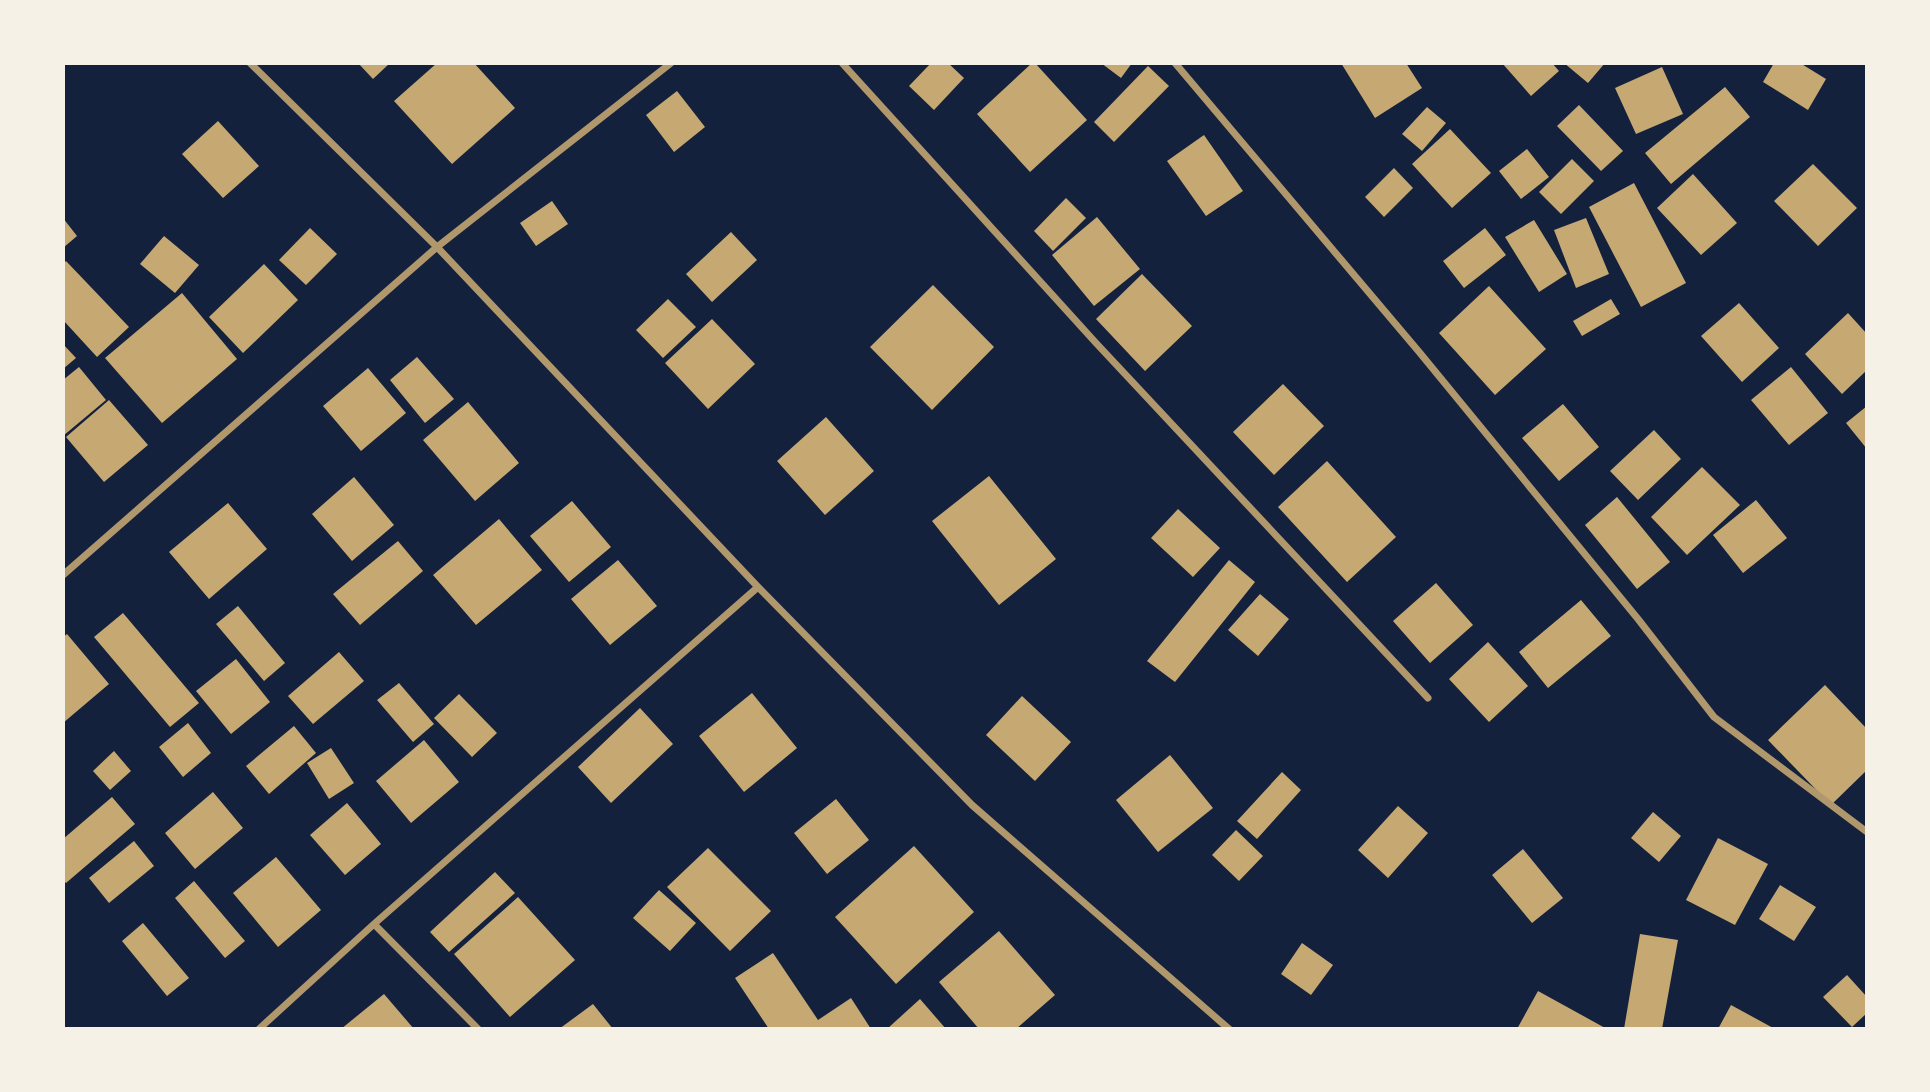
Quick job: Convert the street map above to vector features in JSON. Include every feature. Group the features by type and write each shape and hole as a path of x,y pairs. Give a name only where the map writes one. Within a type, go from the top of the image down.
{"street":[{"path":"250,63 437,247 758,587 972,805 1229,1029"},
{"path":"63,575 437,247 671,63"},
{"path":"842,63 1096,343 1428,698"},
{"path":"1175,63 1420,353 1638,619 1714,718 1867,832"},
{"path":"259,1029 373,924 758,587"},
{"path":"373,924 478,1029"}],"building":[{"path":"358,63 390,63 373,79"},
{"path":"437,63 474,63 515,108 452,164 394,101"},
{"path":"931,63 948,63 964,78 934,110 909,86"},
{"path":"1035,63 1087,120 1030,172 977,114"},
{"path":"1101,63 1132,63 1121,78"},
{"path":"1341,63 1406,63 1422,88 1375,118"},
{"path":"1502,63 1552,63 1559,71 1531,96"},
{"path":"1564,63 1605,63 1588,83"},
{"path":"1774,63 1800,63 1826,79 1808,110 1763,82"},
{"path":"1148,66 1169,86 1114,142 1094,122"},
{"path":"1662,67 1683,114 1636,134 1615,88"},
{"path":"1725,87 1750,117 1671,184 1645,153"},
{"path":"677,91 705,127 674,152 646,115"},
{"path":"1579,105 1623,151 1601,171 1557,126"},
{"path":"1427,107 1446,123 1422,151 1402,134"},
{"path":"218,121 259,166 223,198 182,154"},
{"path":"1450,129 1491,173 1452,208 1412,164"},
{"path":"1204,135 1243,191 1206,216 1167,161"},
{"path":"1527,149 1549,177 1521,199 1499,171"},
{"path":"1572,159 1594,181 1561,214 1539,192"},
{"path":"1813,164 1857,208 1818,246 1774,201"},
{"path":"1394,168 1413,188 1384,217 1365,197"},
{"path":"1693,174 1737,223 1701,255 1657,208"},
{"path":"1634,183 1686,283 1641,307 1589,207"},
{"path":"1066,198 1086,218 1053,251 1034,231"},
{"path":"552,201 568,224 536,246 520,223"},
{"path":"1097,217 1140,269 1094,306 1052,255"},
{"path":"63,218 77,236 63,248"},
{"path":"1586,218 1609,274 1576,288 1554,230"},
{"path":"1534,220 1567,274 1539,292 1505,237"},
{"path":"310,228 337,254 306,285 279,260"},
{"path":"1485,228 1506,255 1464,288 1443,261"},
{"path":"731,232 757,260 712,302 686,274"},
{"path":"164,236 199,265 175,293 140,264"},
{"path":"66,261 129,327 97,357 63,320 63,264"},
{"path":"264,264 298,300 243,353 209,317"},
{"path":"1142,274 1192,326 1145,371 1096,319"},
{"path":"933,285 994,347 932,410 870,347"},
{"path":"1489,286 1546,349 1495,395 1439,333"},
{"path":"182,293 237,359 162,423 105,358"},
{"path":"668,299 696,327 663,358 636,330"},
{"path":"1611,299 1620,314 1582,336 1573,321"},
{"path":"1739,303 1779,348 1742,382 1701,336"},
{"path":"1848,313 1867,334 1867,370 1842,394 1805,354"},
{"path":"712,319 755,364 708,409 665,363"},
{"path":"63,344 76,358 63,369"},
{"path":"417,357 454,399 425,423 390,380"},
{"path":"79,367 106,400 63,436 63,380"},
{"path":"1791,367 1828,413 1789,445 1751,400"},
{"path":"368,368 406,413 361,451 323,406"},
{"path":"1283,384 1324,426 1274,475 1233,432"},
{"path":"109,400 148,445 104,482 66,437"},
{"path":"468,402 519,463 475,501 423,440"},
{"path":"1563,404 1599,447 1559,481 1522,438"},
{"path":"1867,406 1867,449 1846,423"},
{"path":"826,417 874,471 825,515 777,461"},
{"path":"1654,430 1681,459 1638,500 1610,471"},
{"path":"1327,461 1396,537 1347,582 1278,507"},
{"path":"1702,467 1740,505 1687,555 1651,517"},
{"path":"989,476 1056,559 999,605 932,521"},
{"path":"354,477 394,525 352,561 312,514"},
{"path":"1617,497 1670,562 1637,589 1585,525"},
{"path":"1756,500 1787,538 1743,573 1713,535"},
{"path":"572,501 611,547 569,582 530,536"},
{"path":"228,503 267,549 209,599 169,552"},
{"path":"1178,509 1220,548 1193,577 1151,538"},
{"path":"499,519 542,570 476,625 433,575"},
{"path":"398,541 423,571 360,625 333,594"},
{"path":"618,560 657,606 610,645 571,599"},
{"path":"1229,560 1255,582 1175,682 1147,661"},
{"path":"1436,583 1473,625 1430,663 1393,621"},
{"path":"1260,594 1289,619 1258,656 1228,630"},
{"path":"1581,600 1611,636 1548,688 1519,652"},
{"path":"238,606 285,663 264,681 216,624"},
{"path":"123,613 199,703 170,727 94,637"},
{"path":"67,634 109,684 63,723 63,637"},
{"path":"1488,642 1528,686 1489,722 1449,679"},
{"path":"339,652 364,681 313,724 288,696"},
{"path":"236,659 270,702 231,734 196,691"},
{"path":"399,683 434,724 413,742 377,700"},
{"path":"1825,685 1867,729 1867,770 1831,805 1768,740"},
{"path":"752,693 797,748 744,792 699,736"},
{"path":"459,694 497,733 472,757 434,718"},
{"path":"1022,696 1071,742 1035,781 986,735"},
{"path":"640,708 673,744 611,803 578,767"},
{"path":"188,723 211,753 183,777 159,747"},
{"path":"294,726 316,753 269,794 246,766"},
{"path":"424,740 459,782 411,823 376,781"},
{"path":"331,748 354,783 329,799 307,763"},
{"path":"114,751 131,771 110,790 93,771"},
{"path":"1170,755 1213,808 1158,852 1116,800"},
{"path":"1282,772 1301,790 1257,839 1237,821"},
{"path":"213,792 243,828 195,869 165,833"},
{"path":"112,797 135,824 66,883 63,880 63,839"},
{"path":"836,799 869,840 827,874 794,833"},
{"path":"347,803 381,844 345,875 310,835"},
{"path":"1398,806 1428,833 1388,878 1358,850"},
{"path":"1653,812 1681,836 1659,862 1631,838"},
{"path":"1236,830 1263,856 1239,881 1212,855"},
{"path":"1718,838 1768,864 1735,925 1686,900"},
{"path":"134,841 154,866 109,903 89,878"},
{"path":"914,846 974,912 896,984 835,917"},
{"path":"708,848 771,911 730,951 667,887"},
{"path":"1523,849 1563,898 1532,923 1492,875"},
{"path":"276,857 321,910 278,947 233,893"},
{"path":"495,872 515,893 449,952 430,932"},
{"path":"194,881 245,941 225,958 175,898"},
{"path":"1780,885 1816,907 1794,941 1759,919"},
{"path":"659,890 696,923 670,951 633,918"},
{"path":"518,897 575,960 510,1017 454,954"},
{"path":"143,923 189,978 167,996 122,941"},
{"path":"999,931 1055,995 1016,1029 979,1029 939,982"},
{"path":"1640,934 1678,940 1662,1029 1624,1029"},
{"path":"1302,943 1333,965 1311,995 1281,974"},
{"path":"773,953 818,1020 851,998 871,1029 769,1029 735,978"},
{"path":"1847,975 1867,997 1867,1013 1852,1027 1823,997"},
{"path":"1538,991 1607,1029 1517,1029"},
{"path":"384,994 414,1029 341,1029"},
{"path":"920,999 946,1029 887,1029"},
{"path":"593,1004 613,1029 559,1029"},
{"path":"1731,1005 1775,1029 1718,1029"}]}
